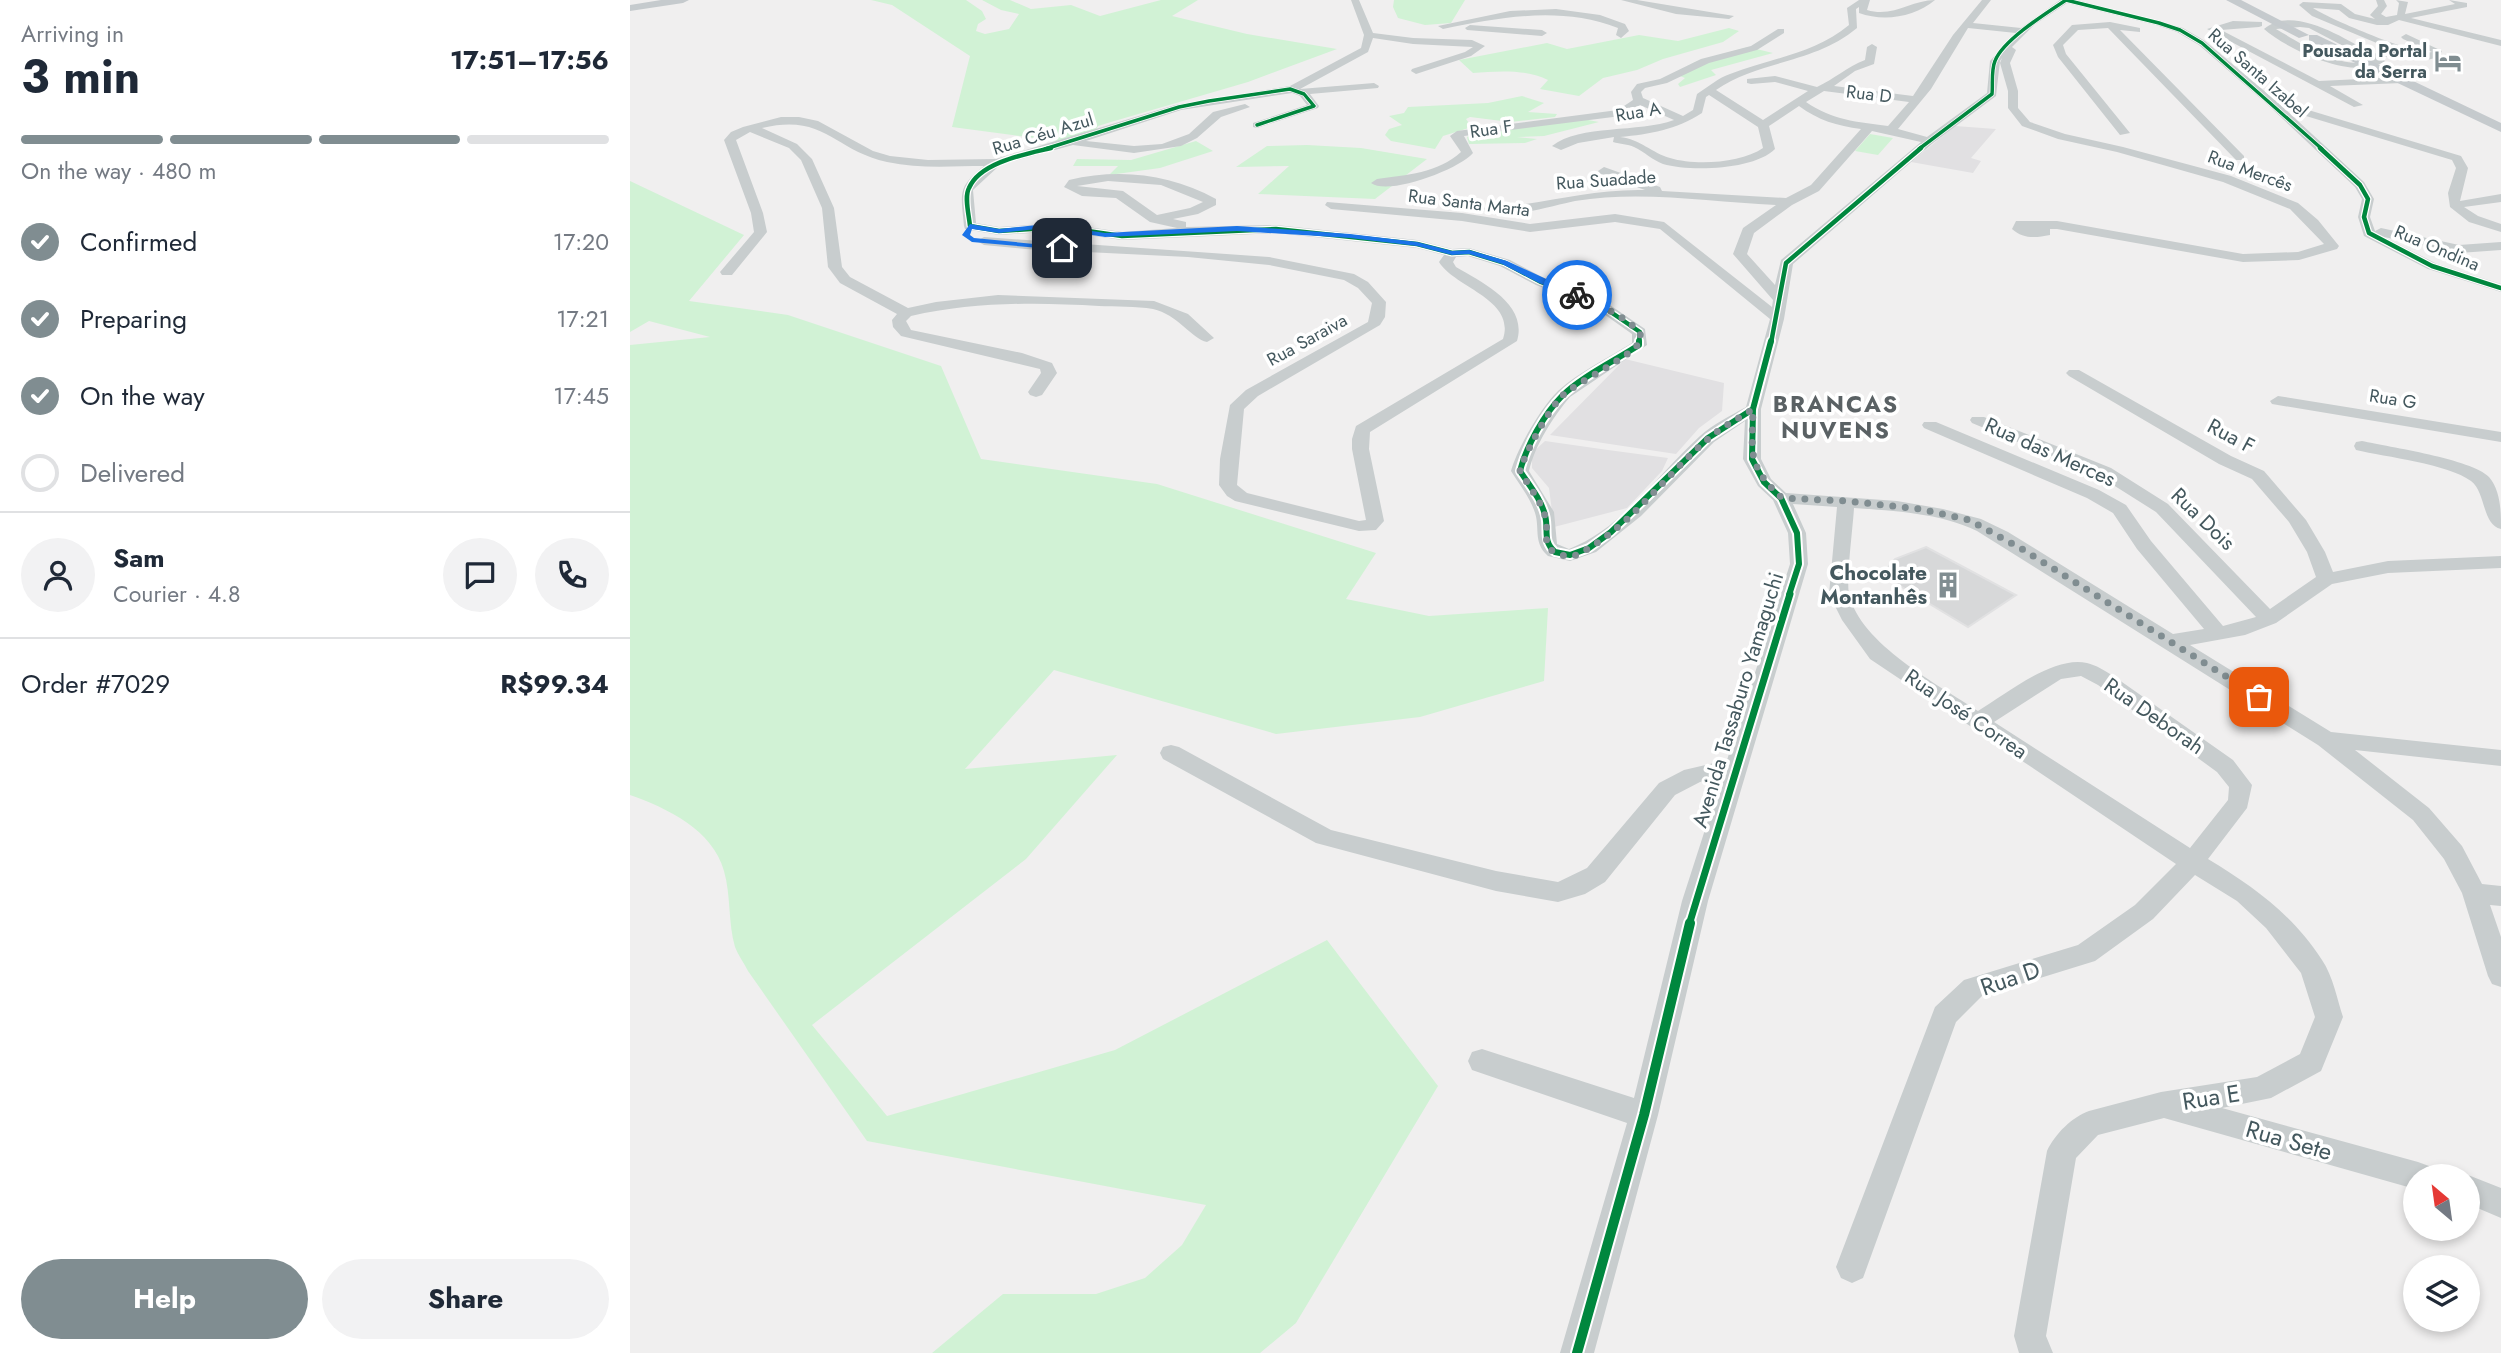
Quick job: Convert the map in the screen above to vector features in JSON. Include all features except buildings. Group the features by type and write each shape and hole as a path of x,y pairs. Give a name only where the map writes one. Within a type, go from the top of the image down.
{"main road":[{"path":"630,8 683,0"},
{"path":"2232,0 2311,36"},
{"path":"2249,8 2287,27 2374,59 2401,80"},
{"path":"2249,8 2264,27"},
{"path":"2336,61 2401,80 2501,128"}],"street":[{"path":"1071,142 1132,150 1165,147 1201,131 1214,116 1277,98 1295,90 1366,50 1366,30 1355,0"},
{"path":"1625,0 1676,11 1729,16"},
{"path":"1866,0 1862,11 1886,15 1905,12 1931,0"},
{"path":"1866,0 1851,8 1854,26 1845,35 1802,56 1731,77 1713,89 1763,125 1798,101 1838,81 1851,69 1870,62 1872,47"},
{"path":"1891,130 1916,100 1965,26 1987,0"},
{"name":"Avenida Tassaburo Yamaguchi","path":"1577,1353 1644,1115 1695,901 1799,564 1797,533 1782,498 1764,482 1752,459 1753,409 1779,309 1786,263 1928,141 1992,94 1995,61 2020,34 2049,12 2071,2 2088,0"},
{"path":"2380,0 2384,6 2375,15 2388,22"},
{"path":"2400,0 2404,2 2400,13 2403,19 2501,44"},
{"path":"2432,0 2443,10"},
{"path":"2406,37 2437,51 2436,55 2427,57 2401,50 2302,7 2312,2 2343,4 2352,16 2372,22 2388,22 2464,5 2453,0"},
{"name":"Rua Santa Izabel","path":"2071,2 2159,23 2198,41 2272,102 2360,185 2368,200 2364,217 2366,227"},
{"path":"1542,33 1438,27 1539,9 1608,20 1622,26 1624,31 1621,35"},
{"path":"2287,27 2233,24 2212,29 2358,105"},
{"path":"2110,25 2239,158"},
{"path":"2124,133 2061,55 2058,45 2075,27 2110,25 2198,41"},
{"path":"1965,26 2020,34"},
{"path":"2264,27 2336,61 2374,59 2401,50"},
{"path":"1366,30 1405,29"},
{"path":"1366,30 1413,41 1472,43 1480,47 1468,54 1416,71"},
{"name":"Rua F","path":"1377,183 1421,176 1453,164 1467,153 1457,141 1456,136 1461,133 1621,113 1633,107 1638,100 1636,92 1641,86 1663,81 1705,61 1754,48 1781,32"},
{"name":"Rua Mercês","path":"2020,34 2005,63 2013,91 2013,108 2026,124 2062,137 2119,149 2227,179 2294,206 2332,246 2299,256 2243,258 2057,225 2039,225"},
{"path":"2311,36 2374,59"},
{"name":"Rua D","path":"1713,89 1774,79 1819,89 1916,100"},
{"path":"2314,84 2401,80"},
{"path":"1295,90 1374,86"},
{"name":"Rua A","path":"1713,89 1698,100 1698,111 1682,120 1655,128 1574,140 1558,146 1619,139 1643,145 1669,162 1744,161 1764,155 1769,149 1763,125"},
{"path":"1257,125 1314,106 1295,90"},
{"name":"Rua Céu Azul","path":"970,226 967,190 972,181 996,163 1179,107 1295,90"},
{"path":"1638,100 1682,120"},
{"path":"1798,101 1827,119 1891,130 1928,141"},
{"path":"2272,102 2457,158 2462,168 2454,200 2459,210 2501,228"},
{"path":"727,272 761,232 757,213 730,140 732,136 751,128 773,121 801,119 814,121 873,155 891,159 996,163"},
{"path":"751,128 793,146 806,159 828,208 835,267 845,280 906,313"},
{"path":"1779,309 1740,254 1748,231 1787,202 1815,188 1868,128"},
{"name":"Rua Suadade","path":"1604,170 1668,194"},
{"path":"1155,219 1194,211 1212,202 1166,184 1129,177 1103,177 1073,183 1070,187 1073,190 1119,194 1155,219 1216,229"},
{"name":"Rua Suadade","path":"1463,207 1514,211 1564,198 1668,194 1787,202"},
{"path":"2456,205 2501,198"},
{"name":"Rua Santa Marta","path":"1331,205 1462,217 1530,228 1615,218 1664,226 1737,288 1779,309"},
{"path":"970,226 999,231 1060,227 1122,236 1216,229 1276,229 1417,244 1452,253 1469,252 1504,262 1541,282 1599,304 1640,332 1639,345 1564,394 1553,407 1523,459 1520,471 1546,517 1545,540 1553,551 1561,555 1572,557 1588,550 1629,517 1709,438 1753,409"},
{"name":"Rua Saraiva","path":"970,226 966,235 972,240 1111,252 1226,254 1284,263 1345,276 1359,282 1378,302 1378,317 1373,326 1242,401 1236,408 1228,485 1241,497 1359,526 1370,526 1375,521 1375,507 1361,446 1362,430 1510,341 1514,336 1511,317 1503,305 1451,270 1446,262 1452,253"},
{"path":"2366,227 2418,242 2459,249 2501,246"},
{"name":"Rua Ondina","path":"2366,227 2369,233 2393,248 2447,272 2501,288"},
{"path":"1036,392 1049,373 1047,366 906,333 900,327 899,320 906,313 964,301 993,299 1154,305 1179,313 1195,324 1207,338"},
{"name":"Rua F","path":"2074,373 2225,460 2258,475 2297,520 2316,552 2326,579"},
{"name":"Rua G","path":"2278,401 2501,437"},
{"name":"Rua Dois","path":"1978,420 2105,472 2162,508 2269,619"},
{"name":"Rua das Merces","path":"1930,425 2076,486 2120,509 2144,545 2219,634"},
{"path":"1995,453 2017,436"},
{"path":"2362,446 2464,469 2482,481 2501,524"},
{"path":"2076,486 2093,468"},
{"path":"1782,498 1920,509 1969,520 2001,536 2326,739 2421,814 2454,853 2474,893 2501,976"},
{"name":"Rua José Correa","path":"1846,501 1839,594 1852,620 1878,654 2192,863"},
{"path":"2120,509 2162,508"},
{"path":"2171,641 2245,629 2269,619 2326,579 2388,567 2501,562"},
{"name":"Rua Deborah","path":"1977,722 2056,673 2084,668 2105,680 2225,766 2241,785 2239,802 2192,863"},
{"path":"2326,739 2501,758"},
{"path":"1171,753 1324,837 1358,848 1496,881 1558,892 1576,887 1596,876 1667,789 1699,771 1736,767"},
{"name":"Rua D","path":"1852,1267 1945,1014 1973,988 2086,953 2144,912 2192,863"},
{"name":"Rua E","path":"2036,1353 2030,1336 2062,1151 2089,1124 2161,1105 2261,1088 2311,1062 2329,1017 2313,968 2275,921 2246,894 2192,863"},
{"path":"2474,893 2501,896"},
{"path":"1482,1061 1644,1115"},
{"name":"Rua Sete","path":"2161,1105 2403,1172"},
{"path":"2480,1195 2501,1203"}],"shaded area":[{"path":"1955,126 1996,129 1971,158 1981,161 1973,173 1911,162"},
{"path":"1625,359 1724,383 1722,411 1699,428 1676,454 1550,435"},
{"path":"1545,441 1668,458 1662,471 1627,508 1554,527 1549,488 1532,468 1532,453"}],"green space":[{"path":"871,0 966,0 982,11 986,19 978,24 976,31 985,34 1009,29 1019,14 1001,10 982,0 1010,0 1031,9 1071,5 1100,16 1161,0 1198,0 1172,16 1247,34 1337,49 1248,82 1098,126 1095,132 1066,142 952,127 970,56 892,5"},
{"path":"1394,0 1465,0 1451,23 1425,25 1398,18 1393,7"},
{"path":"1729,28 1739,31 1723,42 1663,59 1637,70 1603,78 1579,96 1540,89 1548,80 1531,74 1502,71 1473,73 1459,60 1547,43 1567,49 1639,35 1678,41"},
{"path":"1748,47 1773,53 1711,70 1716,75 1680,87 1678,84 1685,78 1675,74 1695,62"},
{"path":"1522,96 1544,103 1528,112 1557,114 1555,117 1510,122 1470,117 1466,119 1472,127 1443,136 1435,149 1391,141 1385,135 1389,129 1402,125 1389,116 1404,113 1408,107 1488,103"},
{"path":"1572,117 1599,122 1544,136 1517,137 1537,139 1525,143 1469,144 1467,137 1477,132"},
{"path":"1870,134 1893,138 1878,155 1855,151"},
{"path":"1196,141 1213,151 1160,168 1109,175 1118,166 1073,166 1077,159 1131,160"},
{"path":"1267,146 1361,148 1427,159 1375,199 1258,194 1289,166 1236,167"},
{"path":"630,181 744,235 689,301 788,315 941,366 981,459 1157,484 1376,553 1346,599 1429,616 1548,608 1544,681 1420,717 1276,734 1054,670 965,769 1117,755 1026,859 812,1025 887,1116 1115,1050 1327,940 1438,1086 1296,1323 1260,1353 932,1353 1003,1294 1096,1294 1145,1278 1182,1245 1206,1205 867,1141 738,953 733,938 724,871 710,844 687,822 630,795 630,345 710,337 649,321 630,332"}],"cycle path":[{"path":"1577,1353 1644,1115 1695,901 1799,564 1797,533 1781,498 1764,482 1752,459 1753,409 1777,319 1786,263 1929,141 1992,94 1995,61 2002,52 2031,23 2066,0 2159,23 2180,30 2202,43 2271,102 2360,185 2368,199 2364,217 2369,233 2432,266 2501,288"},
{"path":"1257,125 1314,106 1304,94 1290,89 1209,101 1179,107 996,163 973,181 967,190 970,226 999,231 1060,227 1122,236 1276,229 1417,244 1452,253 1469,252 1505,263 1541,282 1599,304 1640,332 1639,345 1564,394 1553,407 1523,459 1520,471 1542,507 1546,518 1547,541 1555,552 1570,555 1589,548 1634,512 1708,438 1753,409"}],"way so far":[{"path":"1577,295 1599,304 1630,324 1640,332 1642,338 1639,345 1621,359 1564,394 1553,407 1523,459 1520,471 1546,517 1545,540 1553,551 1572,557 1588,550 1629,517 1709,438 1753,409 1752,459 1764,482 1782,498 1920,509 1969,520 2001,536 2259,697"}],"place":[{"name":"Pousada Portal da Serra","path":"2448,61"},
{"name":"Chocolate Montanhês","path":"1948,585"}],"district":[{"name":"BRANCAS NUVENS","path":"1836,417"}],"route":[{"path":"1062,248 972,240 966,235 970,226 999,231 1046,226 1122,236 1187,230 1276,229 1350,236 1417,244 1452,253 1469,252 1504,262 1541,282 1577,295"}]}
